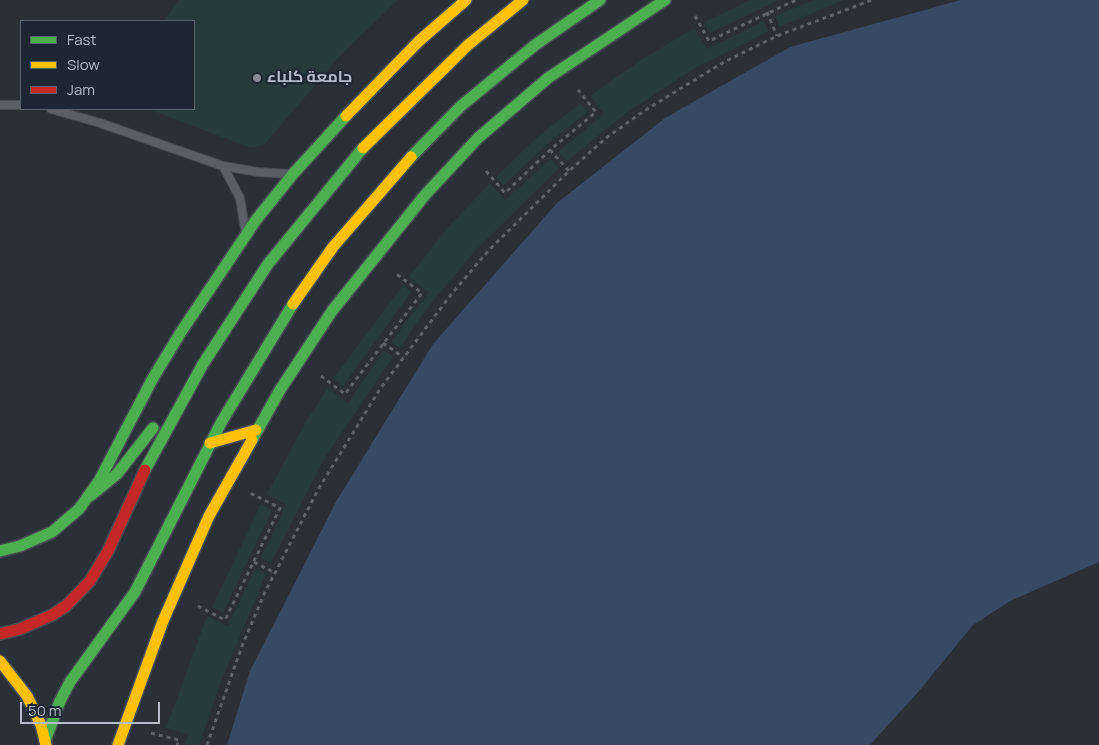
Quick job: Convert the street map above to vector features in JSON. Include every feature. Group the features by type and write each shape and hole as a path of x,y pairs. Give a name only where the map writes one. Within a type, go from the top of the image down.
{"main road":[{"path":"0,551 20,546 52,532 79,510 90,496 153,378 245,236 294,174 358,103 412,48 466,0"},
{"path":"0,634 20,629 52,615 66,606 90,581 108,551 132,494 173,416 234,313 304,217 389,120 511,5 523,0"},
{"path":"45,743 57,708 70,682 135,592 210,443 304,286 356,217 394,174 461,106 535,45 600,0"},
{"path":"118,745 143,674 188,559 209,516 256,430 332,311 400,224 451,166 512,107 548,78 632,20 665,0"},
{"path":"90,496 117,474 144,436 173,416"},
{"path":"210,443 256,430"},
{"path":"0,661 27,696 41,726 45,743"}],"lane":[{"path":"0,105 20,105"},
{"path":"54,110 100,123 223,166 258,172 294,174"},
{"path":"223,166 240,198 245,236"}],"path":[{"path":"695,16 709,41 767,12 796,0"},
{"path":"207,745 242,646 275,573 318,488 343,446 403,357 488,251 568,171 606,138 652,106 724,62 777,36 872,0"},
{"path":"767,12 777,36"},
{"path":"486,171 506,193 550,150 596,112 578,90"},
{"path":"550,150 568,171"},
{"path":"321,376 345,394 422,292 395,272"},
{"path":"383,343 403,357"},
{"path":"198,606 225,620 280,508 250,493"},
{"path":"254,562 275,573"},
{"path":"151,733 178,740 177,745"}],"green space":[{"name":"جامعة كلباء","path":"179,0 398,0 341,55 264,145 251,148 151,110 195,110 195,20 165,20"},
{"path":"750,0 779,0 710,33 704,22"},
{"path":"814,0 844,0 779,27 775,16"},
{"path":"764,21 769,31 697,67 629,111 567,161 558,152 604,114 590,96 641,60 694,28 707,49"},
{"path":"581,103 587,112 544,147 504,185 496,177 536,138"},
{"path":"551,159 559,168 473,253 422,315 400,348 391,342 429,292 409,277 448,227 490,183 505,200"},
{"path":"403,285 411,292 343,386 333,379"},
{"path":"384,350 393,357 326,456 271,563 261,558 286,505 267,494 305,423 328,388 348,403"},
{"path":"261,504 272,510 223,613 212,607"},
{"path":"255,569 266,574 220,684 199,745 185,745 188,734 166,728 207,616 228,626"}],"water":[{"path":"961,0 1099,0 1099,562 1010,601 973,625 919,691 870,745 227,745 250,671 337,500 433,344 557,203 665,118 790,47"}],"traffic: fast":[{"path":"411,157 461,106 535,45 600,0"},
{"path":"252,440 280,390 332,311 425,195 478,138 548,78 665,0"},
{"path":"0,551 20,546 52,532 79,509 99,481 153,378 181,332 256,220 293,174 346,116"},
{"path":"145,470 203,364 268,264 363,148"},
{"path":"45,741 60,701 70,682 135,592 222,421 293,304"},
{"path":"90,496 117,474 153,428"}],"traffic: slow":[{"path":"346,116 419,41 466,0"},
{"path":"363,148 468,45 523,0"},
{"path":"293,304 333,247 411,157"},
{"path":"210,443 256,430"},
{"path":"118,745 163,621 209,516 252,440"},
{"path":"0,661 27,696 41,725 46,745"}],"traffic: jam":[{"path":"0,634 20,629 52,615 66,606 90,581 108,551 145,470"}],"place":[{"name":"جامعة كلباء","path":"257,78"}]}
